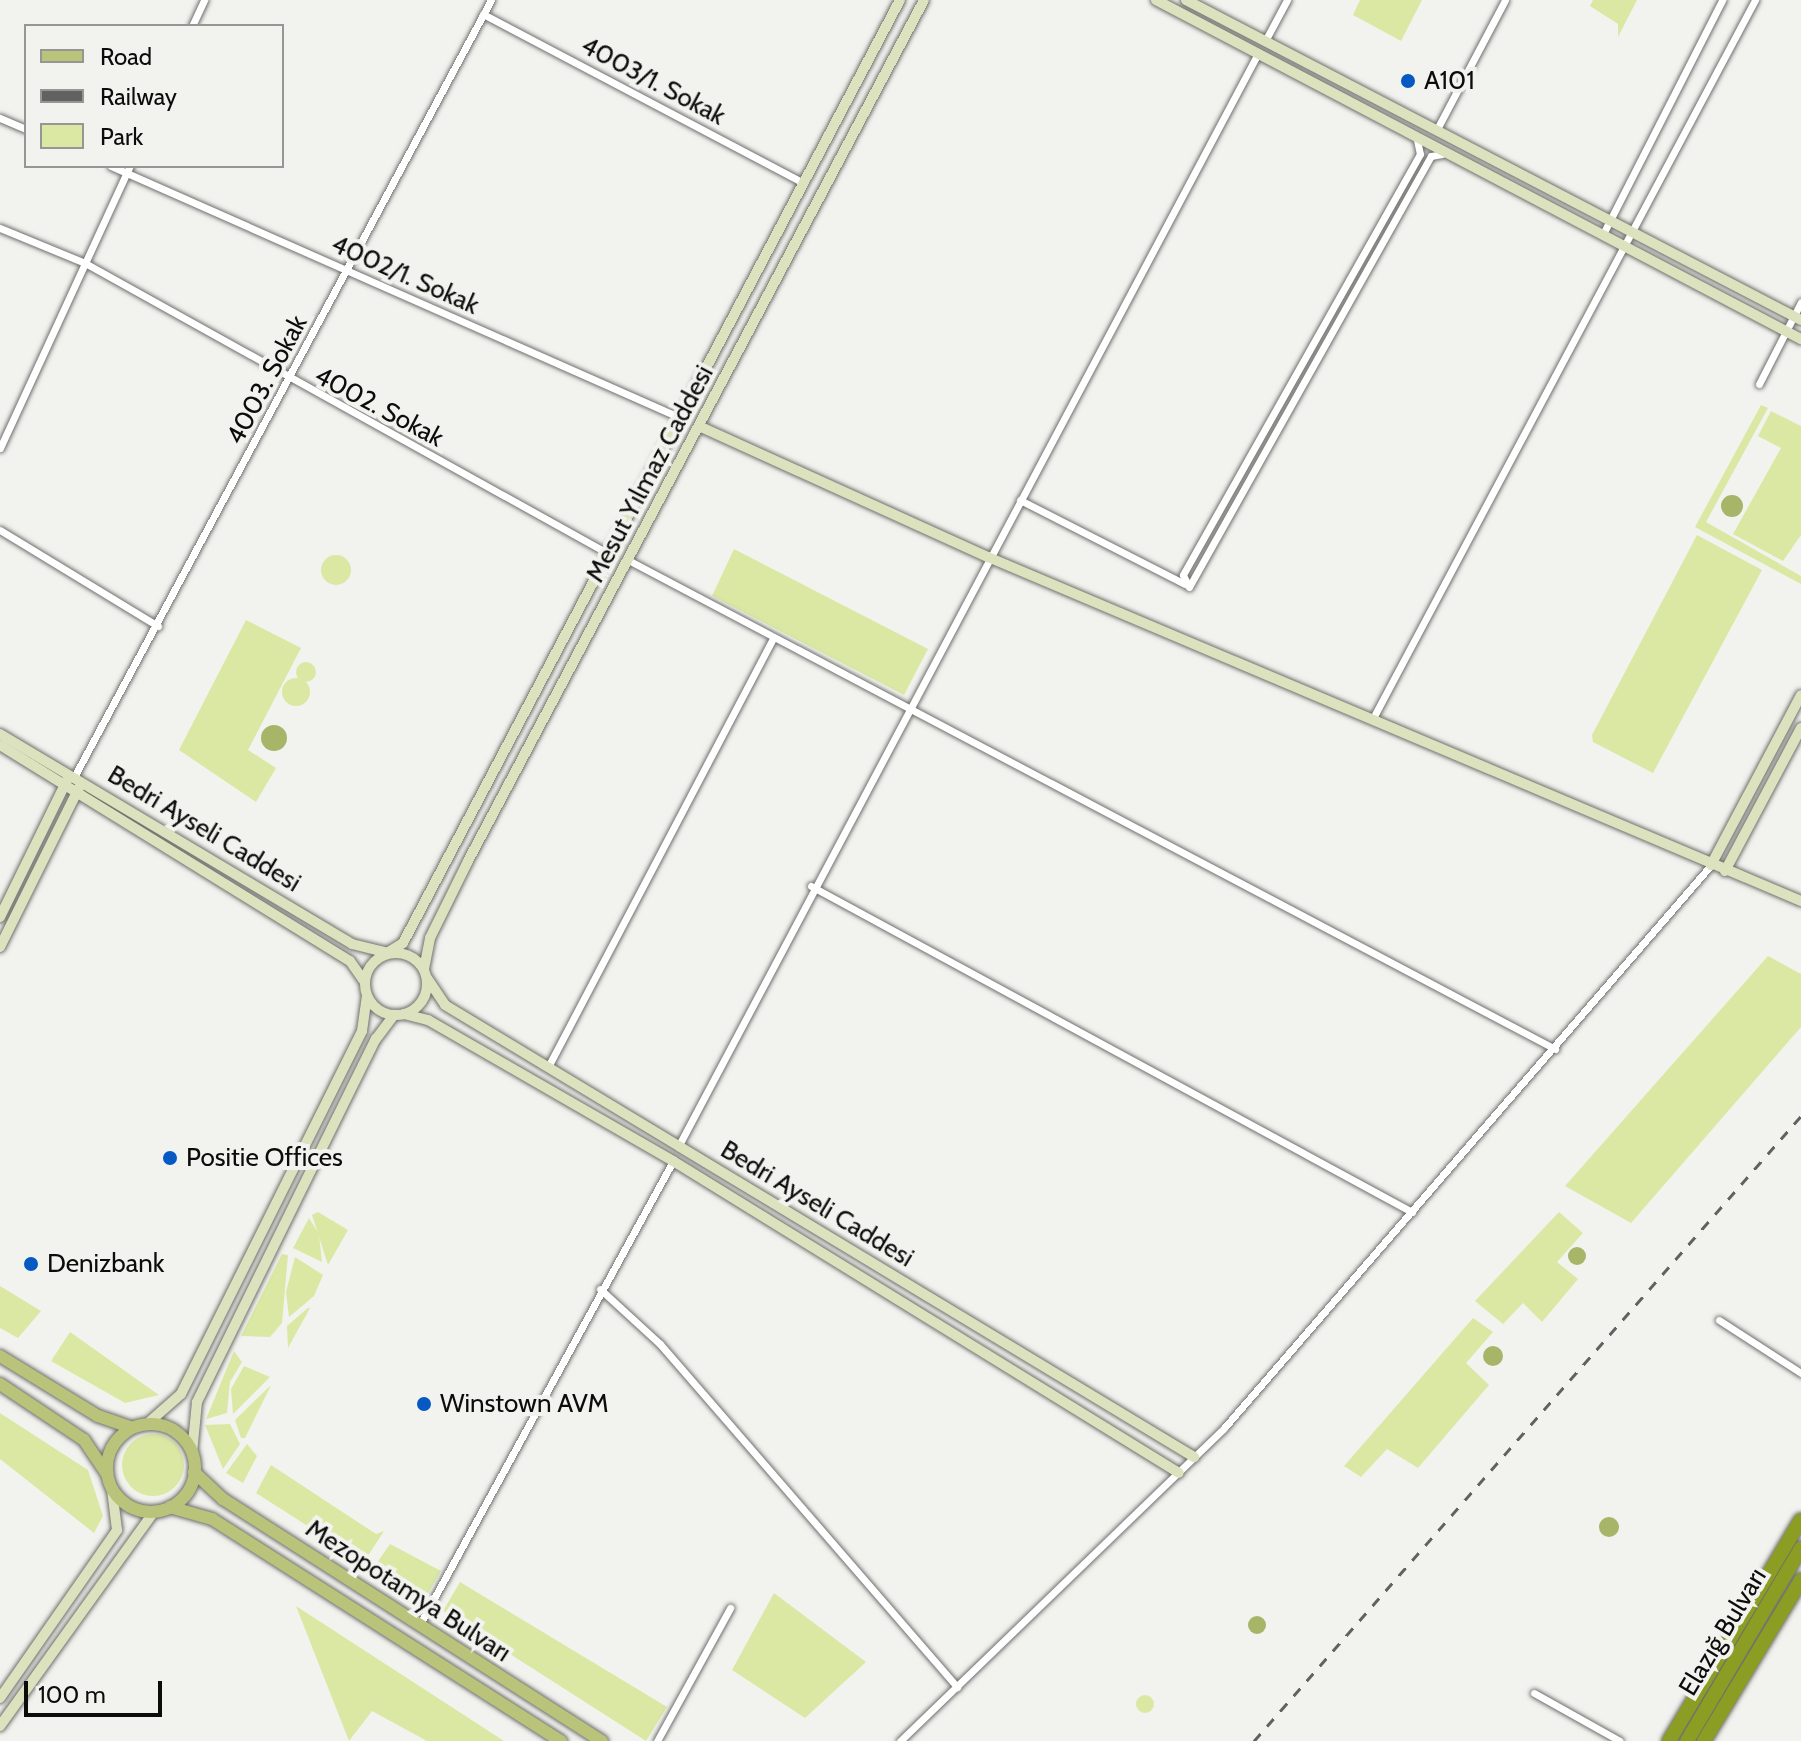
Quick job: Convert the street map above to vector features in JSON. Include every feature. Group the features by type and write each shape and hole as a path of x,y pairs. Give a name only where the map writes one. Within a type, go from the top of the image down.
{"highway":[{"path":"1669,1741 1801,1520"},
{"name":"Elazığ Bulvarı","path":"1687,1741 1801,1548"},
{"name":"Elazığ Bulvarı","path":"1704,1741 1801,1580"}],"main road":[{"name":"Mesut Yılmaz Caddesi","path":"387,953 412,933 684,419 900,0"},
{"name":"Mesut Yılmaz Caddesi","path":"425,974 430,938 468,861 701,427 924,0"},
{"path":"1156,0 1442,154 1603,234 1801,339"},
{"path":"1186,0 1436,131 1633,229 1798,318"},
{"path":"701,427 988,557 1801,901"},
{"path":"1711,865 1801,695"},
{"path":"1725,871 1801,728"},
{"name":"Bedri Ayseli Caddesi","path":"0,734 352,944 387,953"},
{"name":"Bedri Ayseli Caddesi","path":"0,745 350,961 364,981"},
{"path":"0,917 64,785 76,777"},
{"path":"0,947 76,793 76,777"},
{"path":"107,1476 112,1447 132,1428 147,1424 181,1394 362,1031 367,996 364,981 387,953 411,956 425,974 424,997 399,1015 376,1039 197,1402 192,1453 194,1472 187,1493 170,1507 154,1512 130,1507 112,1489"},
{"name":"Bedri Ayseli Caddesi","path":"425,974 445,1005 1194,1457"},
{"path":"367,996 399,1015"},
{"name":"Bedri Ayseli Caddesi","path":"399,1015 428,1020 673,1161 1179,1473"},
{"path":"0,1356 98,1416 132,1428"},
{"path":"0,1384 84,1440 112,1489 117,1530 0,1698"},
{"path":"147,1424 174,1431 192,1453"},
{"name":"Mezopotamya Bulvarı","path":"194,1472 223,1499 602,1741"},
{"name":"Mezopotamya Bulvarı","path":"170,1507 212,1519 561,1741"},
{"path":"0,1726 154,1512"}],"street":[{"path":"193,24 204,0"},
{"name":"4003. Sokak","path":"76,777 290,382 491,0"},
{"path":"1265,41 1287,0"},
{"path":"1436,131 1505,0"},
{"path":"1603,234 1722,0"},
{"path":"1372,720 1755,0"},
{"name":"4003/1. Sokak","path":"483,14 804,183"},
{"path":"679,1145 811,886 1257,55"},
{"path":"0,118 24,128"},
{"path":"1185,584 1183,575 1420,154 1417,140"},
{"path":"1020,500 1193,586 1431,156 1442,154"},
{"path":"0,448 129,170"},
{"name":"4002/1. Sokak","path":"129,170 347,272 684,419"},
{"name":"4002. Sokak","path":"0,228 85,263 290,382 612,555"},
{"path":"1759,384 1787,331 1798,318 1801,302"},
{"path":"0,530 158,626"},
{"path":"630,561 1555,1049"},
{"path":"548,1067 773,638"},
{"path":"900,1741 1194,1457 1555,1049 1711,865"},
{"path":"811,886 1412,1212"},
{"path":"420,1624 600,1289 673,1161"},
{"path":"600,1289 660,1344 957,1687"},
{"path":"1719,1320 1801,1373"},
{"path":"657,1741 730,1608"},
{"path":"1534,1693 1620,1741"}],"green space":[{"path":"1360,0 1422,0 1401,41 1353,15"},
{"path":"1593,0 1637,0 1618,37 1618,24 1590,6"},
{"path":"1761,405 1768,408 1706,522 1801,576 1801,584 1695,527"},
{"path":"1771,411 1801,426 1801,535 1783,561 1733,534 1781,448 1758,436"},
{"path":"1697,535 1762,570 1653,773 1593,742 1592,735"},
{"path":"734,549 928,649 904,695 712,596"},
{"path":"336,555 346,560 351,570 346,580 336,585 326,580 321,570 326,560"},
{"path":"246,620 301,648 248,750 276,768 256,802 179,750"},
{"path":"306,662 313,665 316,672 313,679 306,682 299,679 296,672 299,665"},
{"path":"296,678 306,682 310,692 306,702 296,706 286,702 282,692 286,682"},
{"path":"1768,956 1801,974 1801,1027 1631,1223 1565,1186"},
{"path":"318,1212 348,1230 328,1265 312,1215"},
{"path":"1559,1212 1583,1233 1557,1262 1578,1279 1542,1322 1523,1303 1503,1324 1475,1301"},
{"path":"309,1218 319,1234 322,1262 293,1248"},
{"path":"282,1254 288,1255 282,1323 270,1337 241,1336"},
{"path":"295,1257 323,1275 314,1296 289,1317 286,1292"},
{"path":"0,1286 41,1311 18,1338 0,1328"},
{"path":"310,1308 288,1348 287,1326"},
{"path":"1473,1318 1493,1332 1466,1363 1489,1385 1418,1468 1387,1449 1361,1477 1344,1466"},
{"path":"70,1332 159,1395 125,1403 51,1361"},
{"path":"234,1351 242,1362 230,1382 227,1413 206,1419"},
{"path":"244,1366 270,1377 233,1414 231,1389"},
{"path":"271,1385 245,1438 241,1438 235,1420"},
{"path":"0,1413 88,1470 103,1516 94,1533 0,1459"},
{"path":"230,1424 240,1444 223,1469 205,1425"},
{"path":"153,1434 165,1436 175,1443 182,1453 182,1477 175,1487 165,1494 153,1496 141,1494 131,1487 124,1477 122,1465 124,1453 131,1443 141,1436"},
{"path":"247,1444 257,1456 243,1483 226,1473"},
{"path":"271,1465 376,1534 384,1531 364,1562 256,1493"},
{"path":"390,1544 441,1571 424,1600 374,1567"},
{"path":"460,1582 667,1707 646,1741 443,1611"},
{"path":"774,1593 866,1662 805,1718 732,1670"},
{"path":"296,1606 504,1741 427,1741 372,1711 349,1741"},
{"path":"1141,1695 1149,1695 1154,1704 1152,1711 1141,1713 1136,1708 1136,1700"}],"shaded area":[{"path":"1732,495 1740,498 1743,506 1740,514 1732,517 1724,514 1721,506 1724,498"},
{"path":"274,725 283,729 287,738 283,747 274,751 265,747 261,738 265,729"},
{"path":"1573,1247 1581,1247 1586,1256 1584,1263 1573,1265 1568,1260 1568,1252"},
{"path":"1493,1346 1500,1349 1503,1356 1500,1363 1493,1366 1486,1363 1483,1356 1486,1349"},
{"path":"1609,1517 1616,1520 1619,1527 1616,1534 1609,1537 1602,1534 1599,1527 1602,1520"},
{"path":"1253,1616 1261,1616 1266,1625 1264,1632 1253,1634 1248,1629 1248,1621"}],"railway":[{"path":"1254,1741 1801,1116"}],"place":[{"name":"A101","path":"1408,81"},
{"name":"Positie Offices","path":"170,1158"},
{"name":"Denizbank","path":"31,1264"},
{"name":"Winstown AVM","path":"424,1404"}]}
